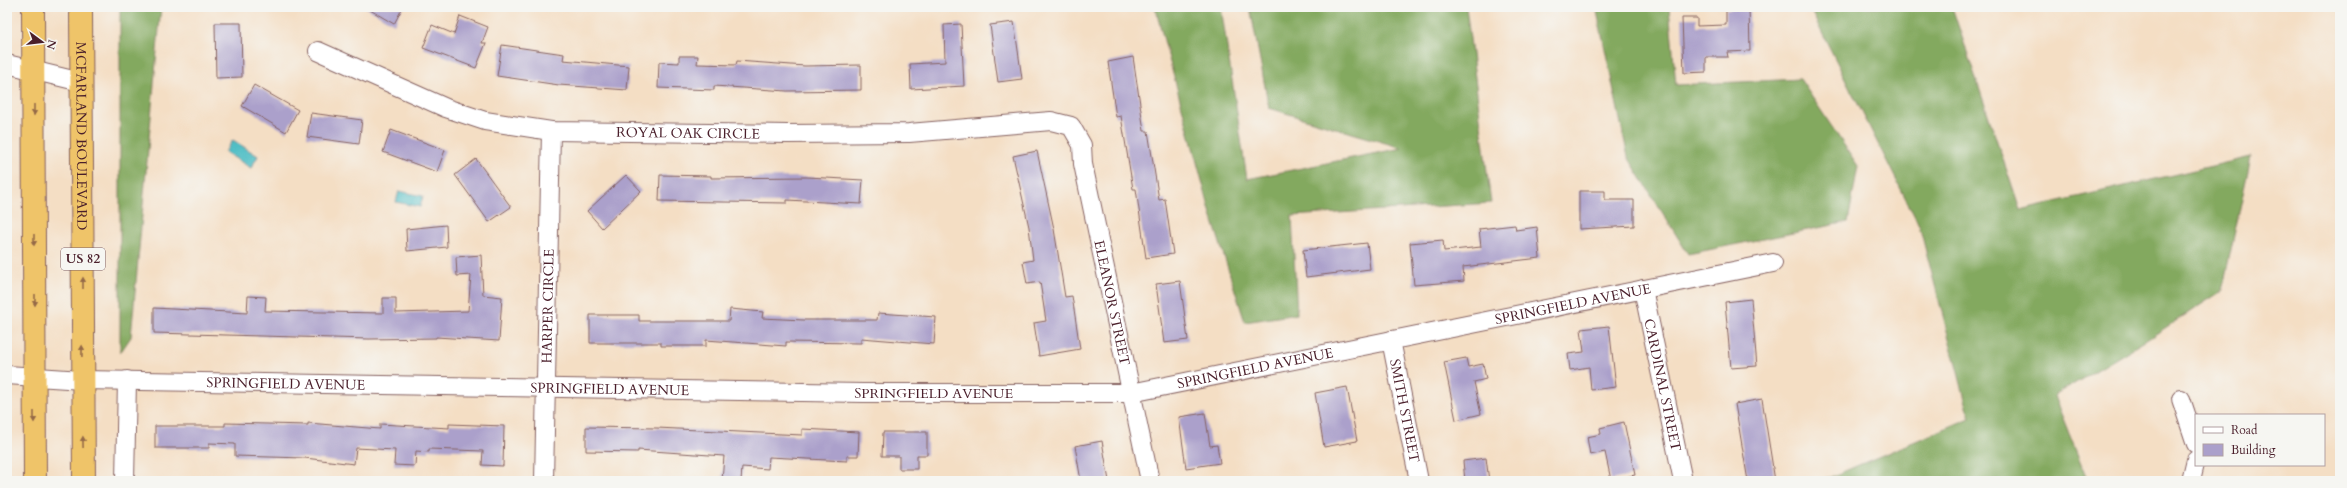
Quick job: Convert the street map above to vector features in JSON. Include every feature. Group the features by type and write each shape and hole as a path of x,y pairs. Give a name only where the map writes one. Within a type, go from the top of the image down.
{"highway":[{"path":"33,7 35,481"},
{"name":"MCFARLAND BOULEVARD","path":"81,7 82,380 84,481"}],"street":[{"name":"ROYAL OAK CIRCLE","path":"318,51 446,108 485,121 551,131 788,134 909,133 1051,121 1071,126"},
{"path":"7,64 81,82"},
{"name":"ELEANOR STREET","path":"1071,126 1082,144 1083,164 1150,481"},
{"name":"HARPER CIRCLE","path":"544,481 551,131"},
{"name":"SPRINGFIELD AVENUE","path":"7,375 82,380 546,388 863,393 1131,393 1773,263"},
{"name":"CARDINAL STREET","path":"1643,289 1683,481"},
{"name":"SMITH STREET","path":"1392,340 1419,481"},
{"path":"125,481 127,380"},
{"path":"2181,399 2195,441"},
{"path":"2191,481 2195,464"}],"green space":[{"path":"120,7 161,7 131,337 120,353"},
{"path":"1155,7 1221,7 1247,179 1402,148 1269,108 1250,7 1466,7 1491,203 1292,216 1297,314 1245,322 1212,218"},
{"path":"1596,7 1669,7 1676,85 1800,79 1858,166 1848,222 1688,254 1628,157"},
{"path":"1809,7 1952,7 2020,210 2251,157 2222,291 2148,339 2054,396 2088,481 1821,481 1970,418 1919,225"}],"water":[{"path":"233,140 258,156 251,168 225,152"},
{"path":"399,191 423,196 420,207 396,202"}],"building":[{"path":"365,7 403,7 394,24"},
{"path":"1749,8 1750,51 1727,52 1728,57 1706,57 1706,72 1684,73 1682,18 1697,18 1697,26 1726,25 1726,9"},
{"path":"460,16 488,27 482,43 486,43 476,68 423,48 432,25 454,34"},
{"path":"1014,22 1022,79 998,82 990,25"},
{"path":"215,23 241,23 242,77 216,78"},
{"path":"961,24 964,86 911,89 910,64 945,62 944,25"},
{"path":"502,45 564,54 563,60 629,66 627,90 559,85 497,76"},
{"path":"679,56 698,56 697,64 736,65 737,61 805,66 861,65 861,90 787,91 714,86 714,90 658,88 659,62 679,63"},
{"path":"1133,57 1144,131 1148,131 1159,200 1165,199 1173,254 1146,258 1136,189 1133,189 1121,116 1116,117 1108,62"},
{"path":"254,85 298,110 286,132 242,106"},
{"path":"311,113 362,120 359,144 307,137"},
{"path":"391,130 445,150 437,172 383,152"},
{"path":"1037,151 1054,229 1065,297 1072,296 1080,349 1039,356 1034,323 1046,321 1040,282 1027,284 1023,262 1033,260 1029,227 1013,156"},
{"path":"476,159 511,207 489,222 455,175"},
{"path":"626,175 641,191 602,228 587,211"},
{"path":"660,175 711,176 711,178 807,177 863,180 861,204 787,200 787,203 659,201"},
{"path":"1579,191 1605,191 1605,200 1634,200 1634,226 1579,229"},
{"path":"446,225 447,247 407,251 406,229"},
{"path":"1515,225 1516,230 1537,227 1540,258 1463,267 1464,281 1414,285 1410,243 1443,240 1444,251 1481,247 1479,229"},
{"path":"1367,243 1370,269 1306,277 1303,250"},
{"path":"481,255 483,295 502,297 499,341 436,337 369,339 154,333 154,308 247,313 248,296 266,297 265,311 383,313 383,298 396,298 396,313 468,311 471,275 457,276 456,257"},
{"path":"1180,281 1188,340 1164,343 1156,284"},
{"path":"1751,299 1757,366 1731,368 1725,302"},
{"path":"730,309 763,312 762,318 803,320 877,320 878,313 936,317 934,344 861,338 861,343 786,342 786,346 706,340 706,346 661,346 661,343 590,343 590,315 639,315 639,321 729,321"},
{"path":"1609,326 1616,387 1591,390 1589,367 1570,370 1568,354 1584,352 1581,329"},
{"path":"1466,358 1468,367 1483,364 1486,379 1474,382 1481,414 1456,420 1444,362"},
{"path":"1347,387 1357,441 1324,447 1315,393"},
{"path":"1762,399 1775,481 1748,481 1735,404"},
{"path":"1205,413 1210,446 1217,445 1220,463 1186,468 1179,417"},
{"path":"1624,422 1635,475 1611,480 1605,452 1590,455 1587,437 1601,434 1600,428"},
{"path":"225,423 308,425 308,423 380,429 380,424 449,428 449,424 504,426 503,466 482,465 483,451 429,449 429,452 416,451 415,466 394,465 395,450 356,448 354,464 305,458 235,456 235,444 209,443 209,448 155,448 155,426 225,426"},
{"path":"586,427 657,428 802,435 802,429 859,432 858,456 847,456 847,461 769,457 768,469 742,467 741,481 722,481 724,456 638,450 638,452 586,451"},
{"path":"883,432 927,432 927,455 917,455 917,469 899,469 899,456 882,456"},
{"path":"1102,441 1109,481 1081,481 1075,446"},
{"path":"1486,458 1489,481 1465,481 1463,461"}]}
